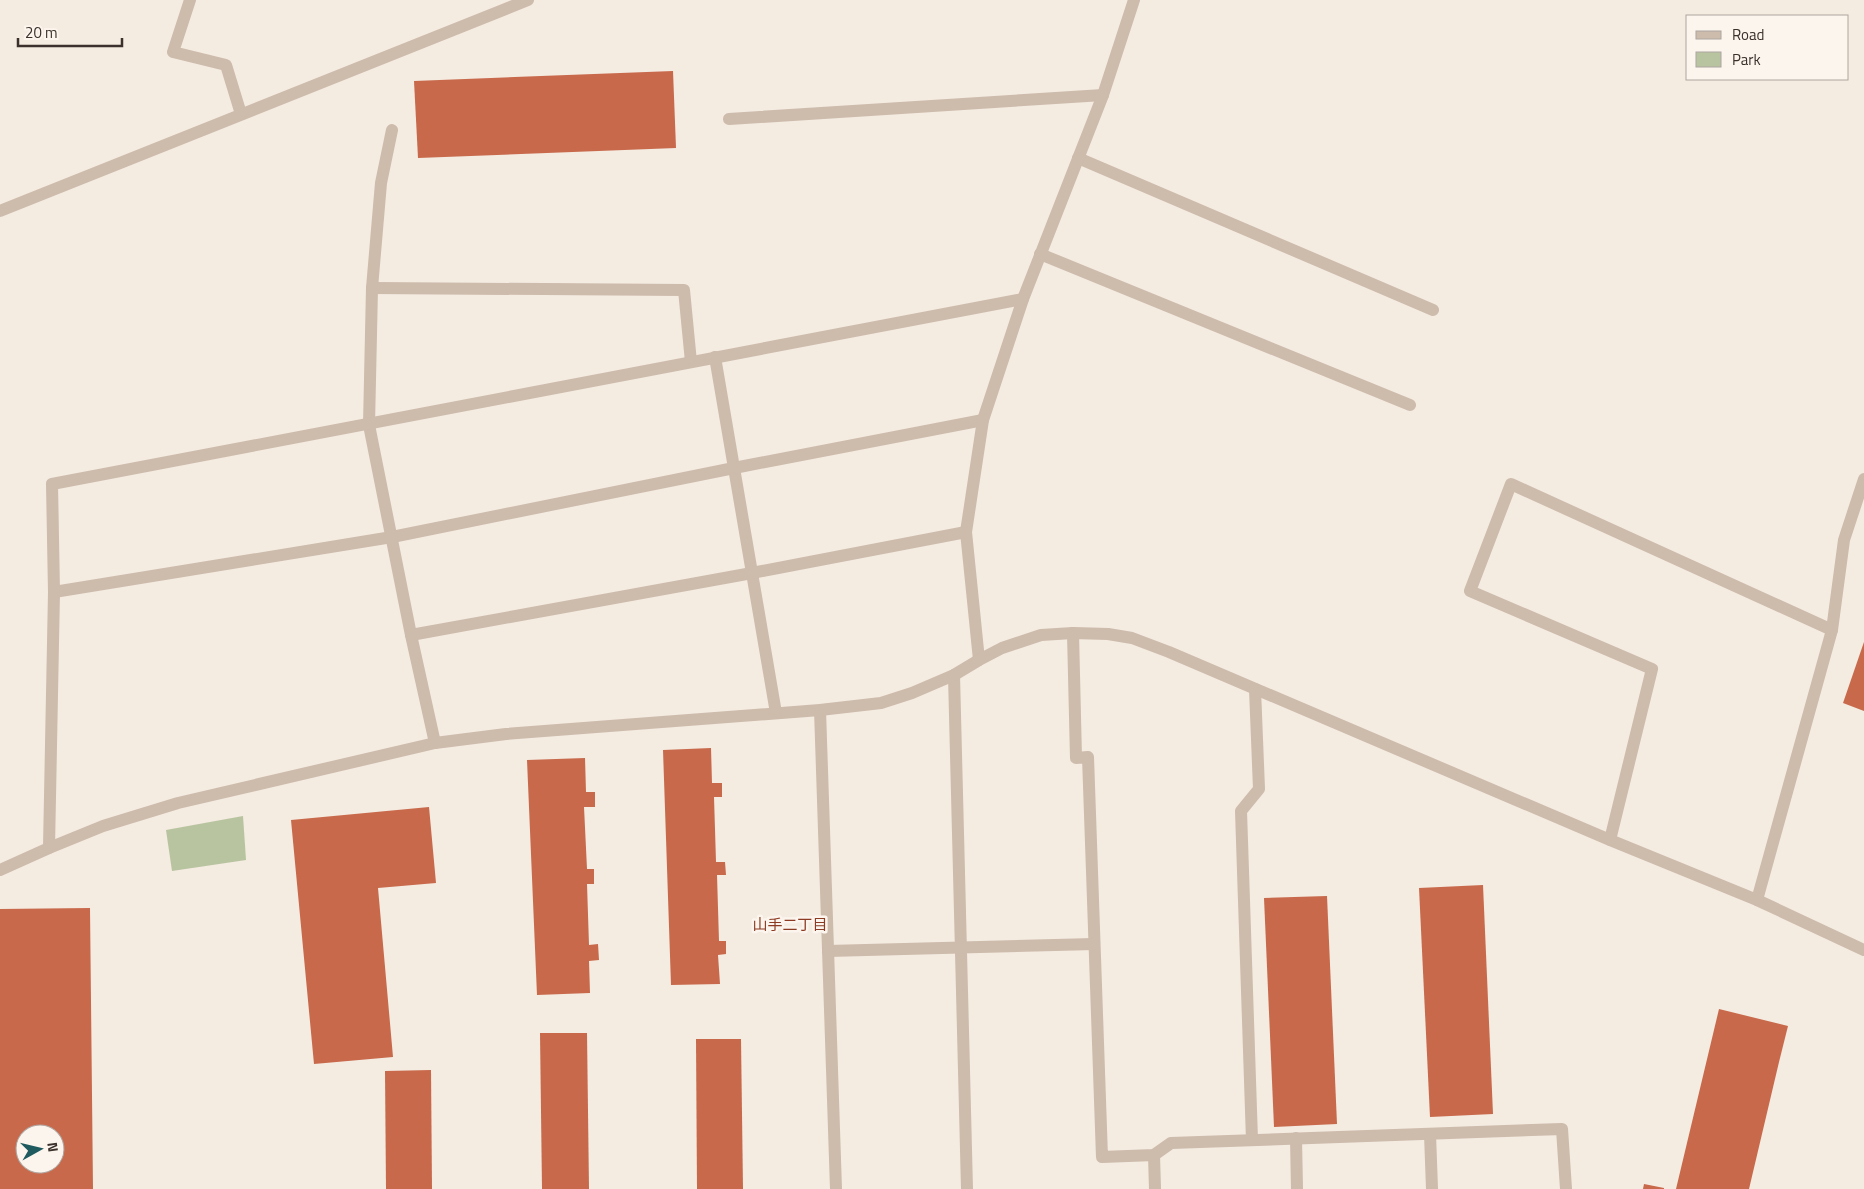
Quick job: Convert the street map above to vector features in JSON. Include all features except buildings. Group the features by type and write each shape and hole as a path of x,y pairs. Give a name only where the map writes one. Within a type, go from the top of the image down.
{"street":[{"path":"190,0 173,52 226,65 241,114"},
{"path":"0,211 528,0"},
{"path":"979,660 966,532 983,420 1023,299 1102,95 1134,0"},
{"path":"729,119 1102,95"},
{"path":"392,130 381,182 372,288 369,425 435,744"},
{"path":"1078,158 1433,310"},
{"path":"1040,254 1410,405"},
{"path":"372,288 684,290 691,362"},
{"path":"49,848 54,592 52,484 1023,299"},
{"path":"715,357 776,713"},
{"path":"54,592 392,537 983,420"},
{"path":"1757,900 1832,630 1844,540 1864,479"},
{"path":"1610,840 1652,669 1470,591 1511,484 1832,630"},
{"path":"411,635 966,532"},
{"path":"1073,632 1076,758 1088,757 1102,1157 1154,1155 1170,1143 1562,1130 1566,1189"},
{"path":"0,870 103,826 178,804 435,744 506,734 820,710 881,703 912,693 954,675 1002,648 1042,634 1073,632 1108,634 1132,638 1757,900 1864,950"},
{"path":"954,675 967,1189"},
{"path":"1252,1140 1241,811 1259,789 1255,689"},
{"path":"820,710 836,1189"},
{"path":"828,952 1094,944"},
{"path":"1430,1134 1432,1189"},
{"path":"1296,1138 1297,1189"},
{"path":"1154,1155 1155,1189"}],"green space":[{"path":"243,816 246,860 172,871 166,830"}],"district":[{"name":"山手二丁目","path":"790,925"}]}
